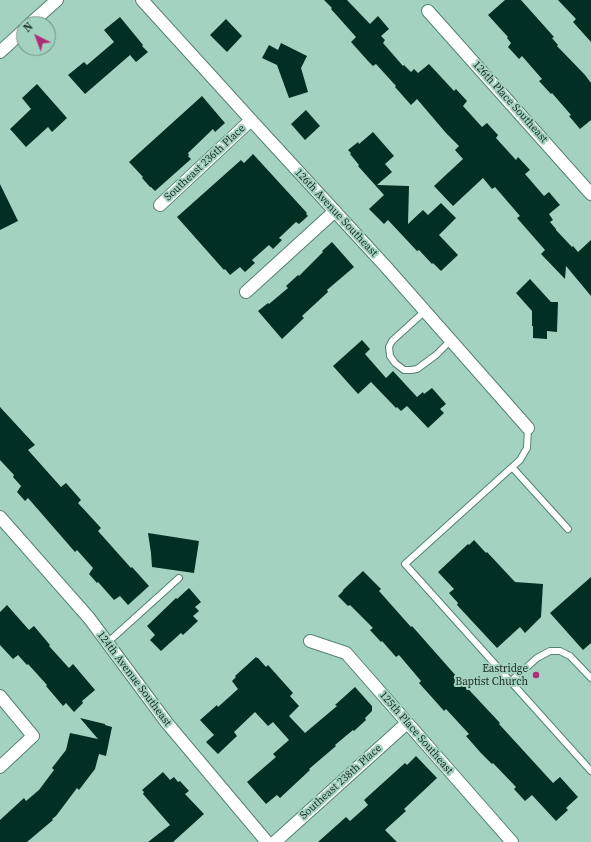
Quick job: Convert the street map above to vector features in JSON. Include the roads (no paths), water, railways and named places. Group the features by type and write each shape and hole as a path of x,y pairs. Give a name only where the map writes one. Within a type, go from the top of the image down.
{"street":[{"path":"39,16 57,0"},
{"name":"126th Avenue Southeast","path":"142,0 387,268 528,428"},
{"name":"126th Place Southeast","path":"428,11 591,194"},
{"path":"0,52 16,37"},
{"name":"Southeast 236th Place","path":"160,205 251,120"},
{"path":"246,292 335,211"},
{"name":"124th Avenue Southeast","path":"0,517 89,618 167,723 267,842"},
{"name":"125th Place Southeast","path":"310,641 346,653 512,842"},
{"path":"0,696 33,736 0,767"},
{"name":"Southeast 238th Place","path":"274,842 407,723"}],"lane":[{"path":"425,311 392,341 389,347 390,356 395,363 404,370 418,369 436,355 451,340"},
{"path":"528,428 527,448 520,460 406,564 591,771"},
{"path":"512,467 568,529"},
{"path":"107,643 179,578"},
{"path":"511,681 537,658 550,651 560,651 570,656 591,678"}],"place":[{"name":"Eastridge Baptist Church","path":"536,675"}]}
